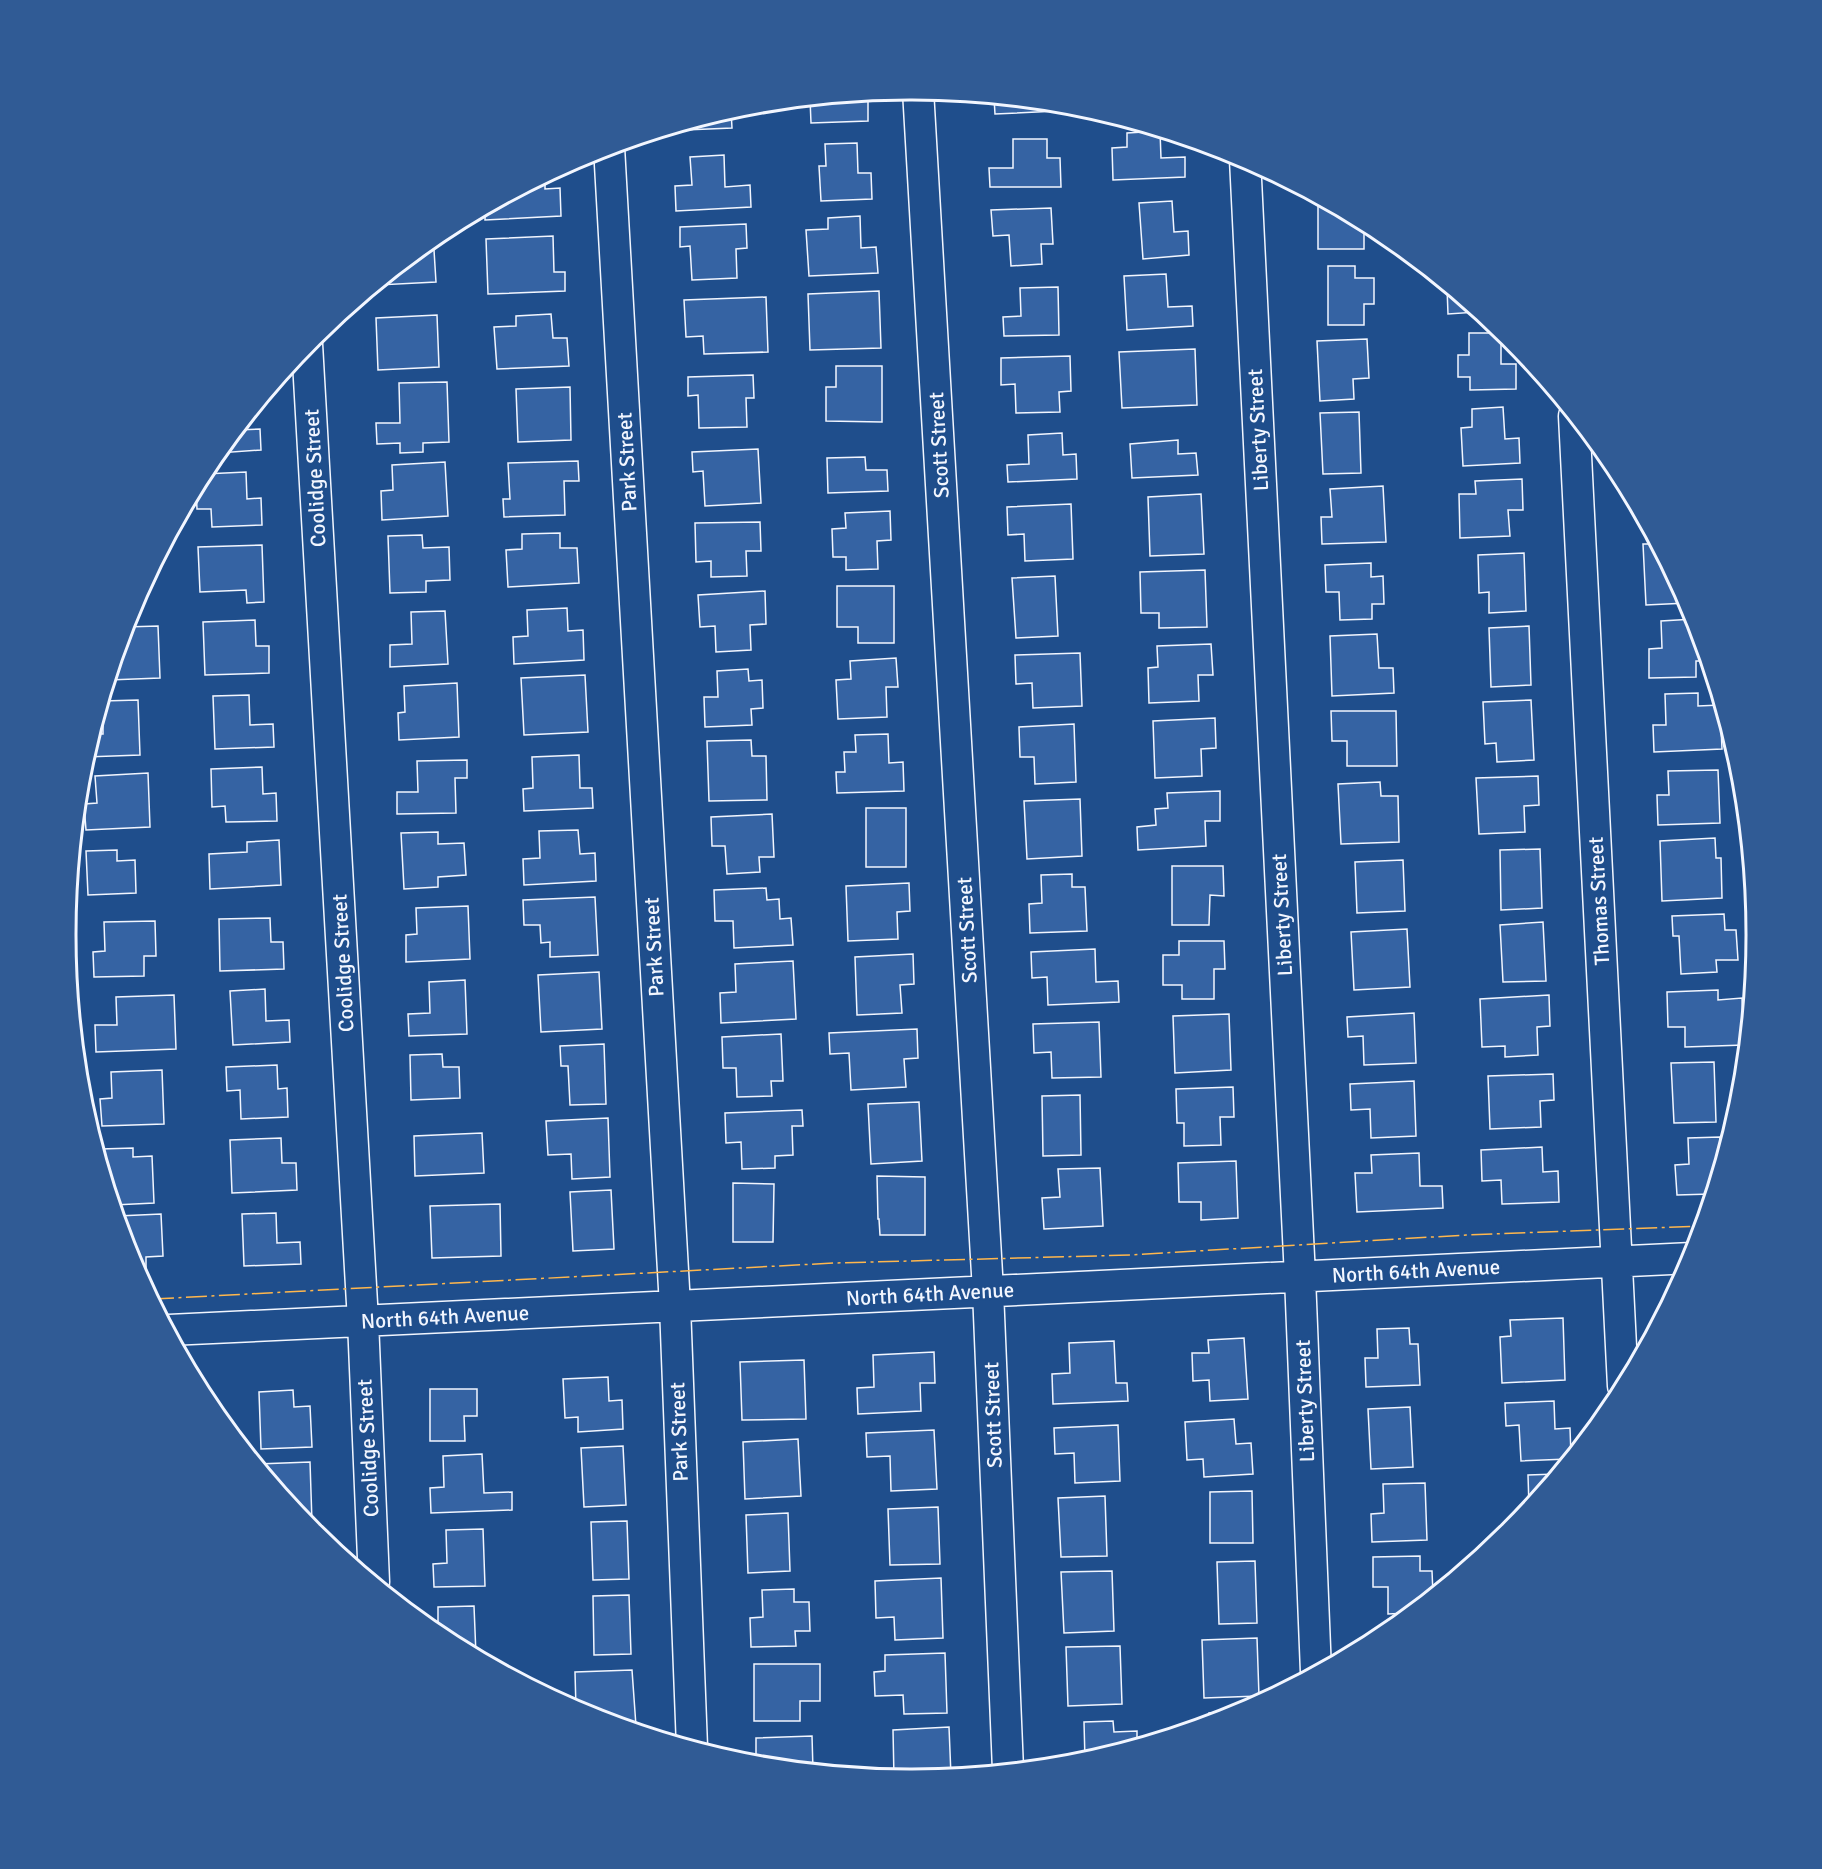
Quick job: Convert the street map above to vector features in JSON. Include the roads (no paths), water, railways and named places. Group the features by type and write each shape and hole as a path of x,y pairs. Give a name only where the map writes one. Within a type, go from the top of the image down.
{"street":[{"name":"Scott Street","path":"919,100 988,1292 1008,1763"},
{"name":"Park Street","path":"610,157 675,1306 692,1740"},
{"name":"Liberty Street","path":"1246,171 1300,1277 1316,1664"},
{"name":"Coolidge Street","path":"309,357 363,1321 374,1572"},
{"name":"Thomas Street","path":"1575,428 1622,1370"},
{"name":"North 64th Avenue","path":"176,1330 1680,1258"}]}
